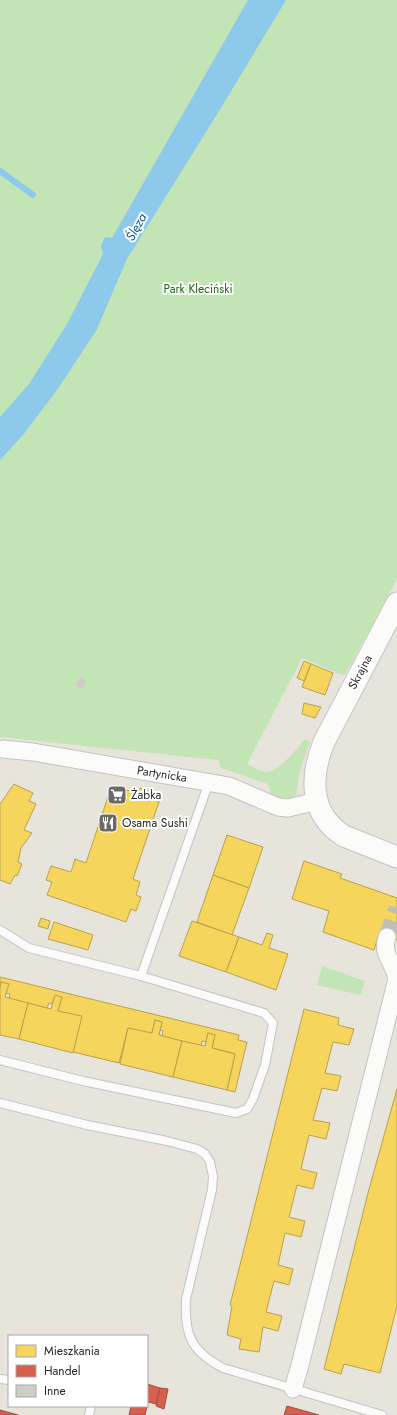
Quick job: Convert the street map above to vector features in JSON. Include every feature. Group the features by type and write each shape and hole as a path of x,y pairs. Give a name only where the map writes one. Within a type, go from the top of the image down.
{"street":[{"name":"Skrajna","path":"317,801 314,773 319,752 397,603"},
{"name":"Partynicka","path":"3,749 33,752 229,786 278,807 288,808 317,801"},
{"path":"317,801 322,813 330,825 338,833 397,857"},
{"path":"293,1389 397,979 396,971 386,953 384,945 387,937"}],"lane":[{"path":"141,976 209,782"},
{"path":"0,930 29,948 141,976 264,1013 273,1024 265,1066 253,1099 247,1109 236,1113 83,1081 0,1060"},
{"path":"0,1103 87,1125 167,1141 197,1149 205,1154 210,1162 213,1176 212,1190 186,1299 185,1318 193,1343 200,1353 210,1361 223,1368 382,1415"}],"green space":[{"name":"Park Kleciński","path":"0,0 397,0 397,579 345,675 339,674 302,658 247,764 262,771 271,771 282,764 304,740 310,741 300,771 296,796 293,798 281,798 271,794 268,784 221,768 218,760 0,737"},
{"path":"322,966 365,981 361,995 317,985"}],"water":[{"name":"Ślęza","path":"248,0 286,0 127,259 96,331 57,390 23,435 0,460 0,417 29,384 67,324 103,254 101,246 105,237 112,238"}],"building: Mieszkania":[{"path":"304,661 311,664 304,681 297,678"},
{"path":"311,664 333,673 325,695 302,687"},
{"path":"304,703 321,707 315,718 302,714"},
{"path":"14,784 33,793 29,801 36,804 24,830 32,833 21,848 18,862 22,864 17,876 15,875 10,884 0,880 0,804"},
{"path":"111,788 138,792 140,788 161,796 133,879 140,882 136,895 141,897 136,911 131,909 126,922 47,895 52,882 46,880 51,866 71,872 75,859 86,863"},
{"path":"227,835 263,847 249,888 213,875"},
{"path":"304,861 342,874 340,878 397,898 397,940 379,934 374,950 323,932 329,911 292,899"},
{"path":"213,875 249,888 232,935 197,922"},
{"path":"41,918 50,921 48,929 38,926"},
{"path":"192,921 239,937 226,972 179,956"},
{"path":"54,922 93,935 88,950 48,939"},
{"path":"267,933 273,935 269,948 288,954 276,990 226,972 239,937 262,945"},
{"path":"0,977 239,1035 238,1040 247,1042 235,1092 227,1090 235,1054 212,1048 215,1035 208,1033 206,1042 202,1041 201,1046 162,1036 163,1031 160,1030 162,1022 155,1020 152,1034 128,1028 119,1063 73,1052 81,1017 58,1011 62,997 55,996 52,1004 49,1003 47,1008 9,999 10,994 6,993 8,984 1,982 0,987"},
{"path":"1,982 9,984 5,997 28,1003 19,1039 0,1035"},
{"path":"55,995 62,997 58,1011 82,1016 73,1053 19,1039 28,1003 51,1009"},
{"path":"304,1009 339,1018 338,1025 354,1029 349,1045 333,1042 325,1073 341,1076 337,1091 322,1088 313,1120 330,1123 326,1139 309,1135 301,1169 317,1173 313,1189 297,1185 289,1217 305,1221 301,1237 285,1233 278,1265 293,1269 289,1285 274,1281 266,1312 282,1316 278,1331 263,1327 259,1352 239,1349 241,1339 227,1335 232,1306 230,1305"},
{"path":"155,1020 162,1022 159,1035 182,1041 173,1077 120,1064 128,1028 152,1033"},
{"path":"208,1033 215,1035 212,1048 235,1054 227,1090 173,1077 182,1041 205,1046"},
{"path":"397,1089 397,1306 380,1373 344,1364 341,1374 324,1369 368,1193"}],"building: Handel":[{"path":"148,1384 160,1388 156,1404 148,1402"},
{"path":"160,1388 168,1389 164,1409 156,1406"},
{"path":"287,1406 319,1415 284,1415"},
{"path":"131,1407 147,1407 145,1415 129,1415"},
{"path":"0,1410 18,1415 0,1415"}],"building: Inne":[{"path":"80,678 83,678 86,682 82,688 79,688 76,685"}],"waterway":[{"path":"0,171 33,195"}],"tunnel":[{"path":"387,937 397,908"}],"place":[{"name":"Żabka","path":"117,795"},
{"name":"Osama Sushi","path":"108,823"}]}
